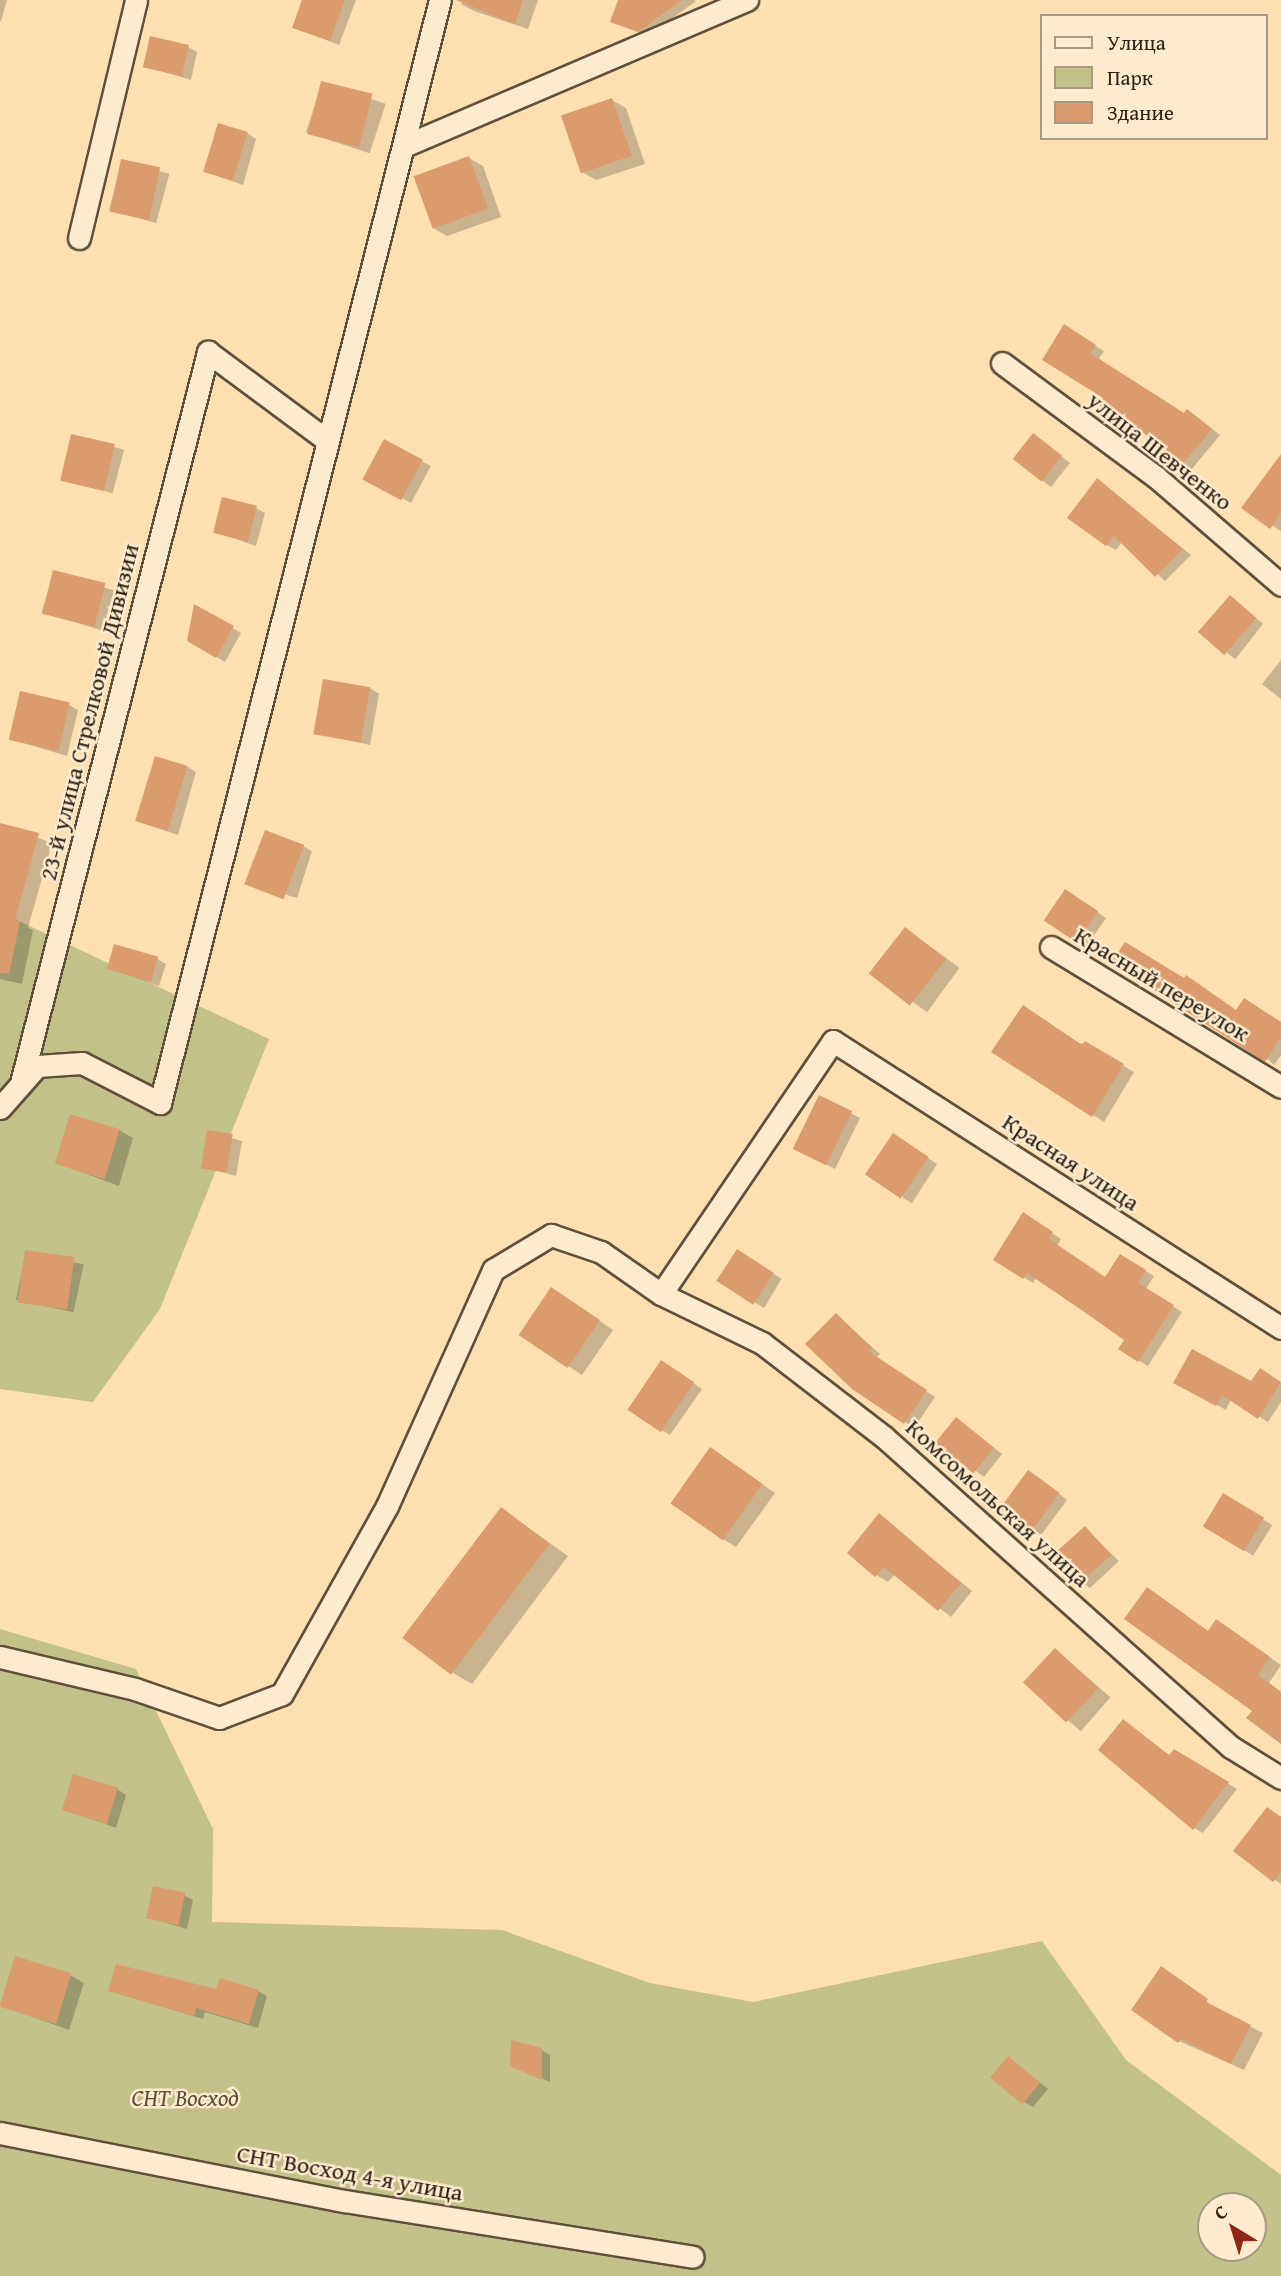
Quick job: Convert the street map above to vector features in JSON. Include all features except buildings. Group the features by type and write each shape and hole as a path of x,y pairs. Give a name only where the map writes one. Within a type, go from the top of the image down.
{"street":[{"path":"79,238 136,0"},
{"path":"0,1108 37,1066 82,1063 160,1103 440,0"},
{"path":"404,146 747,0"},
{"name":"23-й улица Стрелковой Дивизии","path":"20,1085 208,352 328,441"},
{"name":"улица Шевченко","path":"1002,363 1156,477 1281,585"},
{"name":"Красный переулок","path":"1051,947 1281,1087"},
{"name":"Красная улица","path":"661,1294 833,1041 1281,1328"},
{"name":"Комсомольская улица","path":"0,1657 135,1689 219,1718 282,1694 387,1506 493,1270 551,1235 601,1252 661,1294 762,1343 884,1437 1231,1747 1281,1779"},
{"name":"СНТ Восход 4-я улица","path":"0,2133 345,2201 693,2257"}],"green space":[{"path":"0,912 269,1039 160,1309 93,1402 0,1389"},
{"name":"СНТ Восход","path":"0,1629 136,1669 213,1829 212,1922 502,1930 650,1983 753,2002 1042,1941 1126,2060 1281,2175 1281,2276 0,2276"}]}
